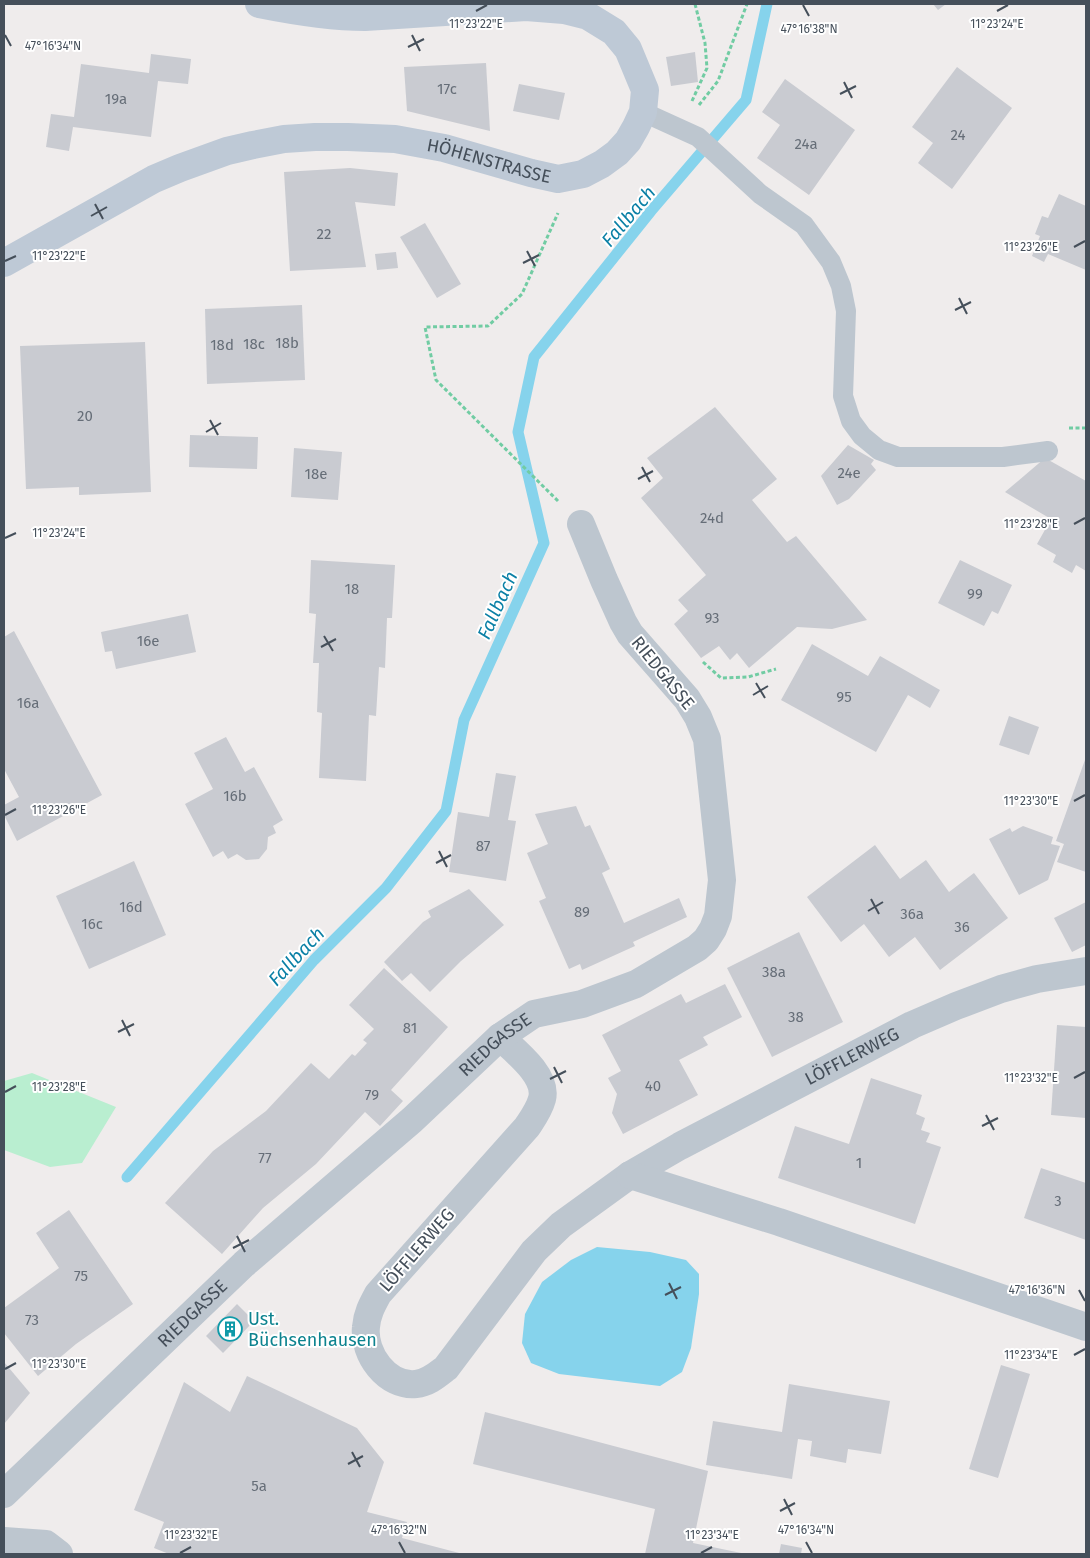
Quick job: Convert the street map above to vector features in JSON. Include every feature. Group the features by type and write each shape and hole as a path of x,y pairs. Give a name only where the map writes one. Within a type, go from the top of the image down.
{"street":[{"name":"HÖHENSTRASSE","path":"4,263 154,179 227,151 284,139 348,136 394,139 444,148 558,179 583,174 617,153 628,141 643,112 645,90 628,49 614,32 588,16 564,10 526,7 340,17 259,4"},
{"name":"RIEDGASSE","path":"4,1494 244,1264 412,1120 500,1037 534,1014 582,1004 636,984 697,948 714,929 718,916 722,880 707,739 698,716 687,699 630,634 623,622 582,524"},
{"name":"LÖFFLERWEG","path":"500,1037 532,1069 542,1087 542,1098 537,1111 527,1127 378,1294 369,1312 365,1328 368,1345 374,1360 384,1372 398,1382 416,1384 432,1379 446,1368 534,1250 561,1225 630,1175 680,1146 912,1025 1001,989 1037,979 1086,971"},
{"path":"630,1175 779,1222 1086,1327"},
{"path":"4,1541 46,1544 59,1554"}],"lane":[{"path":"643,112 698,137 734,168 760,194 804,225 831,262 841,286 846,311 843,396 851,421 862,436 879,450 898,457 1003,457 1048,451"}],"path":[{"path":"680,128 707,68 705,43 695,4"},
{"path":"680,128 718,81 747,4"},
{"path":"582,524 436,380 425,327 488,326 522,294 559,210 583,174"},
{"path":"699,658 721,678 748,677 776,669"}],"green space":[{"path":"32,1073 116,1107 82,1163 50,1167 4,1150 4,1081"}],"water":[{"path":"597,1247 650,1252 686,1260 699,1274 699,1294 691,1348 682,1372 660,1386 559,1374 531,1363 522,1343 525,1314 542,1282 571,1260"}],"building":[{"path":"933,4 946,4 938,10"},
{"path":"695,52 698,82 671,86 666,57"},
{"path":"151,54 191,59 188,84 158,81 151,137 73,127 69,151 46,147 51,114 74,117 81,64 149,73"},
{"path":"486,63 490,131 407,111 404,67"},
{"path":"957,67 1012,108 952,189 918,163 933,143 912,127"},
{"path":"785,79 855,130 809,195 757,158 780,125 762,112"},
{"path":"519,84 565,93 559,120 513,111"},
{"path":"350,168 398,173 395,206 355,202 366,267 290,271 284,172"},
{"path":"1059,194 1086,206 1086,270 1048,254 1044,262 1032,256 1040,236 1035,234 1042,216 1048,218"},
{"path":"425,223 461,284 437,298 400,237"},
{"path":"396,252 398,268 377,270 375,254"},
{"path":"302,305 305,380 207,384 205,309"},
{"path":"145,342 151,492 79,495 79,487 26,489 20,346"},
{"path":"715,407 777,479 752,500 787,542 796,536 867,620 832,629 797,627 749,668 737,653 730,660 719,646 701,658 674,624 688,611 678,600 706,575 641,498 663,478 647,458"},
{"path":"190,435 258,437 257,469 189,467"},
{"path":"848,445 874,460 871,464 876,470 849,499 837,505 821,476"},
{"path":"294,448 342,452 338,500 291,497"},
{"path":"1045,458 1086,481 1086,571 1076,565 1072,573 1053,562 1056,555 1037,544 1051,519 1005,492"},
{"path":"311,560 395,565 392,618 387,618 385,668 379,667 376,716 369,715 366,781 319,778 322,713 317,712 319,663 313,663 316,614 309,613"},
{"path":"960,560 1012,585 998,614 992,611 984,626 938,603"},
{"path":"188,614 196,652 116,669 112,651 105,652 101,632"},
{"path":"14,631 102,795 17,841 4,815 4,805 19,797 4,769 4,637"},
{"path":"812,644 868,676 880,656 940,690 930,708 908,695 876,752 781,700"},
{"path":"1009,716 1039,727 1029,755 999,745"},
{"path":"226,737 245,772 254,767 283,820 273,826 276,833 268,837 267,849 259,859 246,860 237,854 228,859 223,851 213,857 185,804 213,789 194,753"},
{"path":"1086,757 1086,872 1057,862 1064,844 1056,841"},
{"path":"496,773 516,776 508,820 516,821 506,881 449,872 458,812 489,817"},
{"path":"576,806 585,827 590,825 610,869 602,873 624,923 679,898 687,917 633,942 635,946 582,970 580,964 569,969 539,901 546,898 527,853 548,844 535,814"},
{"path":"1023,826 1053,837 1051,844 1060,846 1048,880 1019,895 989,839 1010,828 1012,832"},
{"path":"875,845 900,879 926,860 949,892 974,873 1008,918 940,970 915,937 889,957 864,924 841,942 807,897"},
{"path":"134,861 166,935 89,969 56,896"},
{"path":"469,889 504,925 461,961 430,992 411,973 402,981 384,962 423,922 431,917 428,911"},
{"path":"1086,902 1086,945 1072,952 1054,918"},
{"path":"799,932 843,1022 772,1057 727,968"},
{"path":"384,968 448,1027 391,1090 403,1101 380,1126 365,1112 316,1164 263,1208 222,1254 165,1203 213,1151 266,1111 311,1063 329,1079 352,1054 355,1056 367,1043 363,1040 374,1029 349,1005"},
{"path":"725,984 742,1017 703,1037 708,1045 679,1060 698,1095 623,1134 612,1113 617,1094 608,1078 621,1071 602,1035 681,994 686,1003"},
{"path":"1057,1025 1086,1027 1086,1118 1051,1115"},
{"path":"871,1078 922,1095 916,1114 925,1118 921,1130 930,1133 926,1142 941,1147 915,1224 778,1178 795,1126 849,1144"},
{"path":"1041,1168 1086,1183 1086,1240 1024,1218"},
{"path":"69,1210 133,1304 76,1344 38,1376 4,1333 4,1308 59,1268 36,1233"},
{"name":"Ust. Büchsenhausen","path":"237,1304 254,1321 223,1353 206,1336"},
{"path":"4,1362 30,1393 4,1424"},
{"path":"1001,1365 1030,1374 998,1478 969,1469"},
{"path":"247,1376 357,1428 384,1462 367,1512 407,1522 402,1538 463,1554 169,1554 154,1548 164,1522 134,1510 184,1382 230,1412"},
{"path":"789,1384 890,1401 881,1454 848,1449 846,1463 810,1456 812,1441 798,1439 792,1479 706,1465 713,1421 782,1432"},
{"path":"485,1412 708,1471 693,1543 746,1554 645,1554 655,1509 473,1464"},
{"path":"781,1544 802,1548 801,1554 779,1554"}],"waterway":[{"name":"Fallbach","path":"127,1177 314,960 386,888 446,811 464,720 544,543 518,432 534,357 651,211 746,100 767,4"}],"place":[{"name":"Ust. Büchsenhausen","path":"230,1329"}]}
